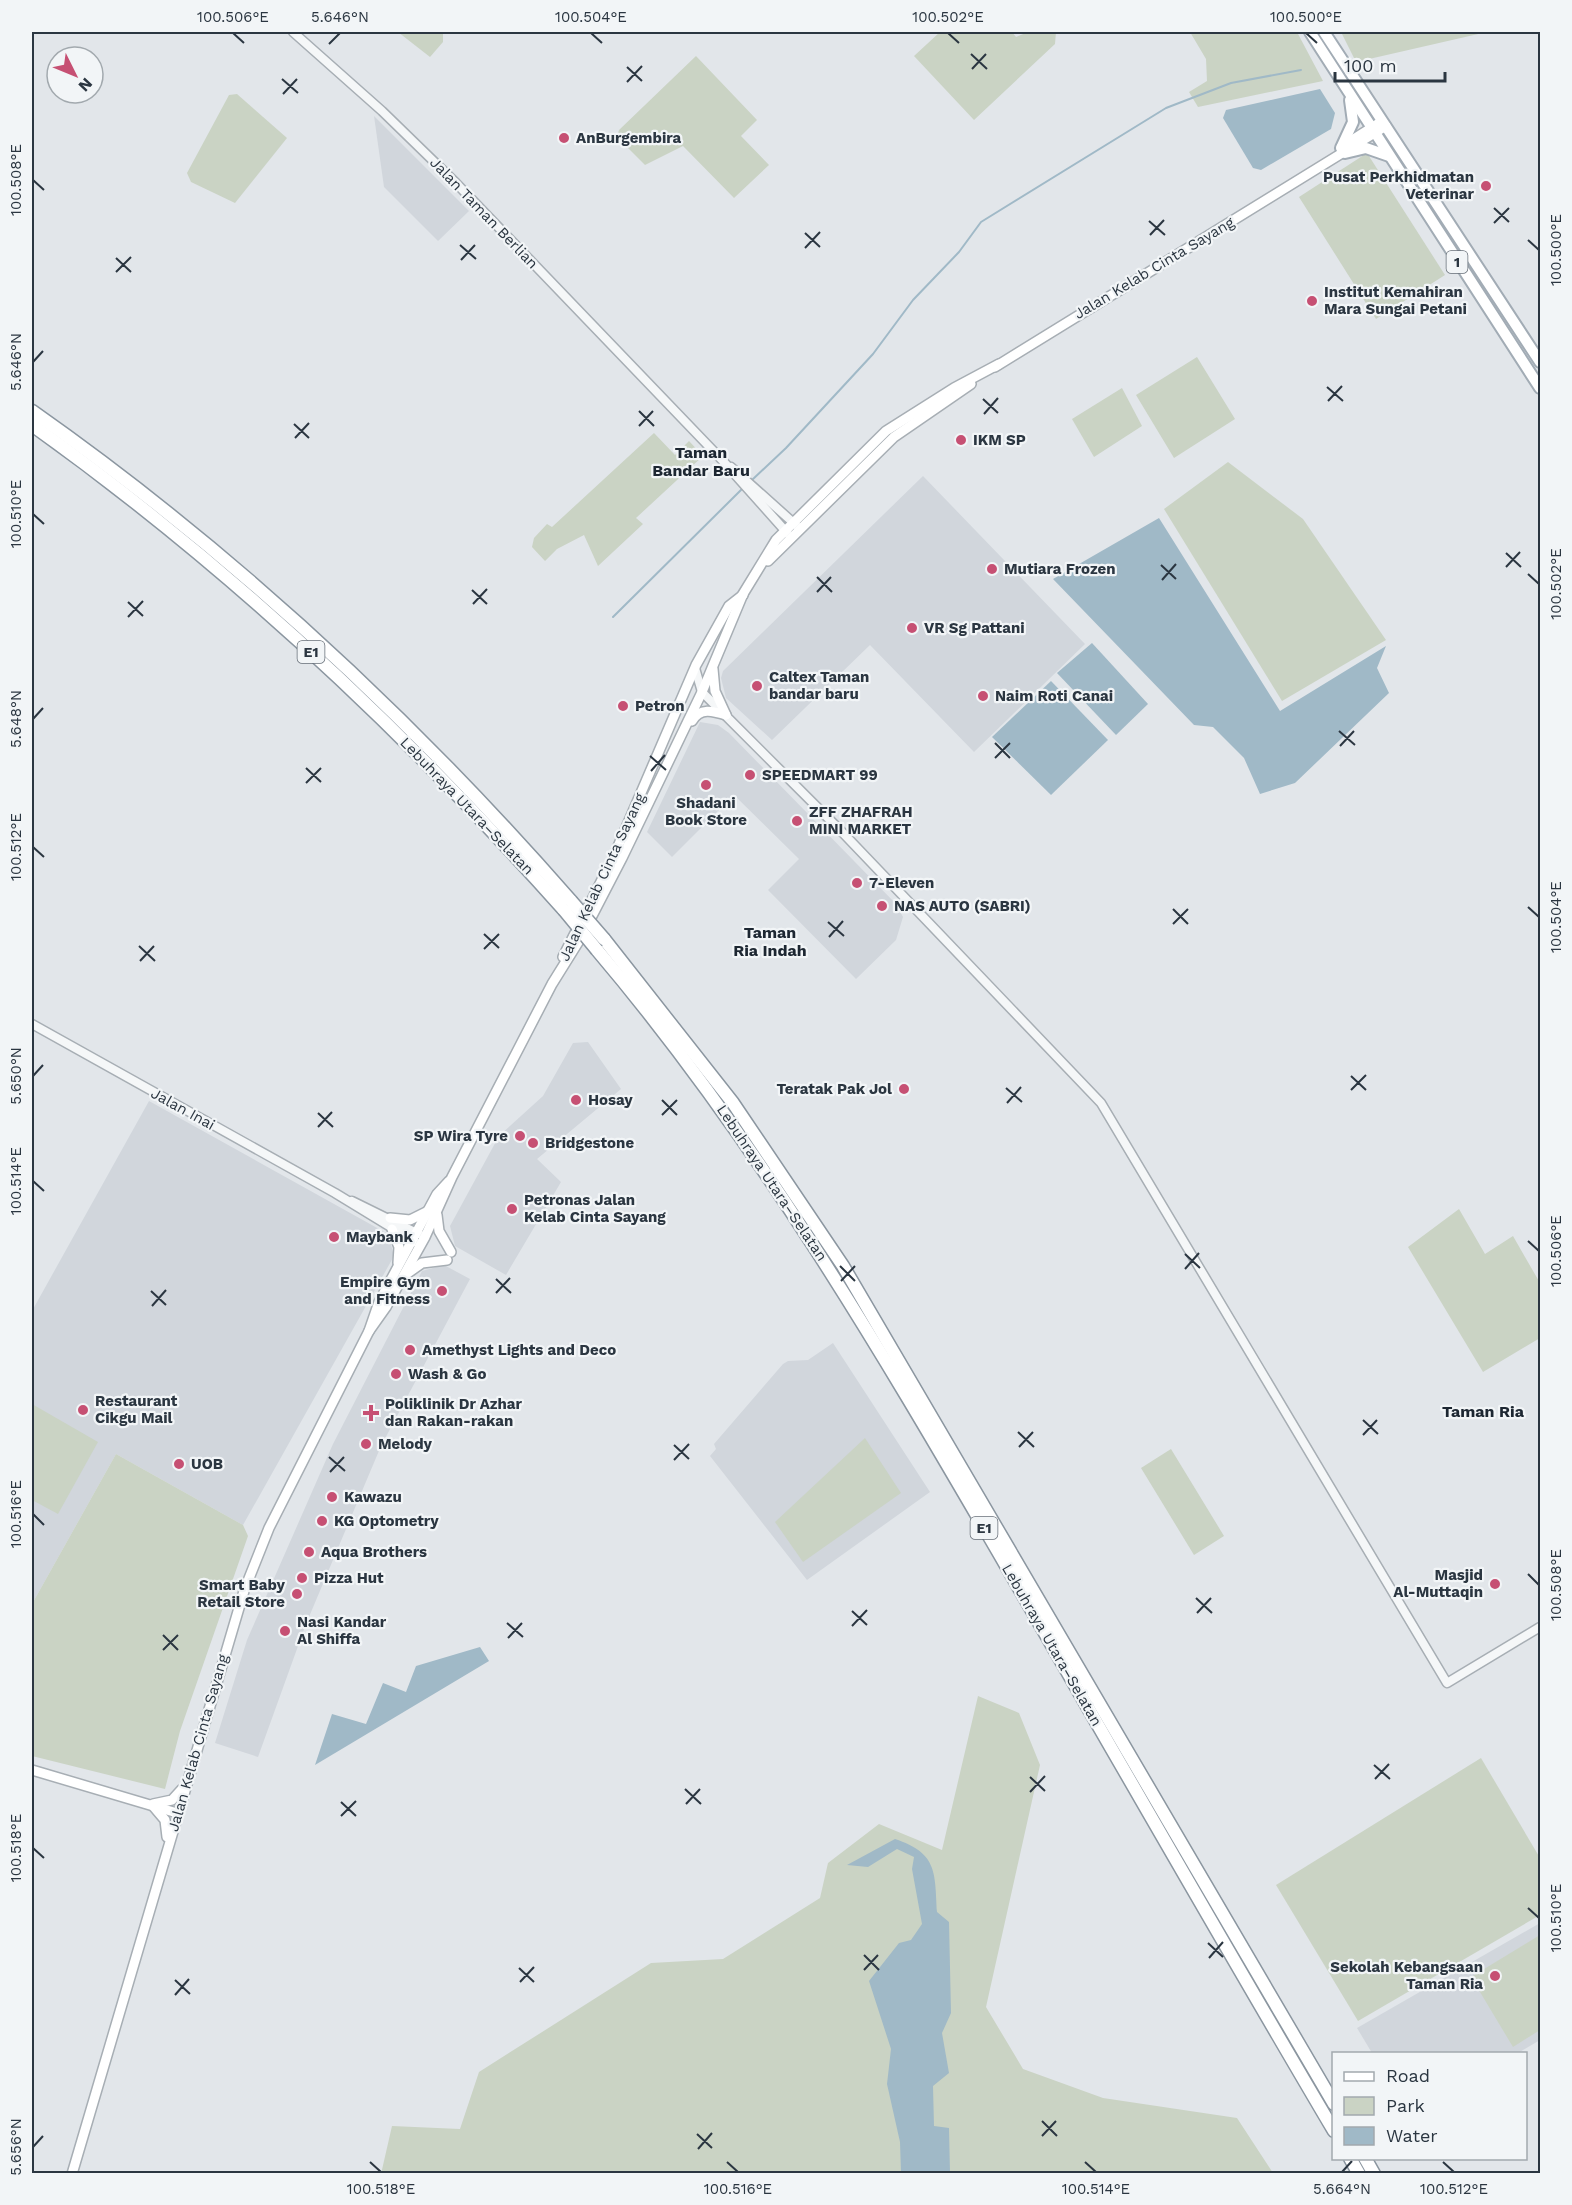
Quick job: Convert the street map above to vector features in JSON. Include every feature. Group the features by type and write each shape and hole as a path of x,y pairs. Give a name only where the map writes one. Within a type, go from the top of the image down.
{"highway":[{"name":"Lebuhraya Utara–Selatan","path":"32,411 178,522 337,658 457,775 734,1103 843,1266 1332,2101"},
{"name":"Lebuhraya Utara–Selatan","path":"32,425 171,531 331,669 568,906"},
{"name":"Lebuhraya Utara–Selatan","path":"601,945 723,1111 828,1266 933,1439 1332,2128"},
{"path":"1351,2160 1359,2174"},
{"path":"1366,2160 1374,2174"}],"main road":[{"name":"1","path":"1310,32 1540,388"},
{"name":"1","path":"1324,32 1540,362"},
{"path":"1350,94 1353,122 1343,150 1366,148 1389,156"},
{"name":"Jalan Kelab Cinta Sayang","path":"763,566 894,437 999,364 1384,123"},
{"name":"Jalan Kelab Cinta Sayang","path":"559,971 580,939 622,858 702,692 744,594 784,530 886,431 954,388 999,364"},
{"name":"Jalan Kelab Cinta Sayang","path":"72,2174 187,1779 256,1557 369,1331 379,1302 398,1275 452,1177 559,971 695,668 729,606 744,594"},
{"path":"714,664 712,682 726,715"},
{"path":"682,733 700,712 708,710 726,715"},
{"path":"390,1218 411,1220 432,1213 449,1256 423,1263 398,1275 399,1247 392,1229"},
{"path":"32,1770 177,1813"},
{"path":"151,1804 172,1800 187,1779"},
{"path":"151,1804 167,1825 167,1851"}],"street":[{"name":"Jalan Taman Berlian","path":"293,32 382,111 456,183 758,496"},
{"path":"758,496 800,530"},
{"path":"758,496 792,538"},
{"path":"695,668 702,692 1101,1103 1447,1683 1540,1627"},
{"path":"685,693 702,692"},
{"name":"Jalan Inai","path":"32,1024 335,1193 392,1229 418,1239"},
{"name":"Jalan Inai","path":"335,1193 390,1218 418,1239"}],"shaded area":[{"path":"374,116 469,211 438,241 384,187"},
{"path":"923,476 1085,644 974,752 870,645 772,740 726,698 721,678 723,671"},
{"name":"Taman Ria Indah","path":"700,722 718,725 729,733 896,904 903,917 896,940 856,979 768,890 799,859 734,795 672,857 647,832"},
{"path":"588,1042 621,1089 537,1159 561,1182 506,1275 455,1246 450,1226 499,1136 543,1096 573,1043"},
{"path":"149,1101 388,1234 394,1256 243,1525 116,1454 32,1604 32,1311"},
{"path":"444,1265 470,1279 381,1446 306,1624 258,1757 215,1743 247,1640 333,1444 422,1271"},
{"path":"833,1343 930,1492 807,1580 710,1456 716,1449 714,1444 783,1364 788,1361 808,1360"},
{"name":"Sekolah Kebangsaan Taman Ria","path":"1540,1923 1540,2040 1520,2052 1371,2052 1357,2028"}],"green space":[{"path":"398,32 443,32 443,42 430,57"},
{"path":"940,32 1012,32 1016,37 1028,32 1056,32 1055,44 974,120 914,56"},
{"path":"1190,32 1297,32 1323,81 1198,107 1189,92 1207,81 1206,59"},
{"path":"1341,32 1487,32 1356,62"},
{"path":"696,56 757,120 741,136 769,165 734,198 683,146 645,165 617,137 619,130"},
{"path":"237,94 287,138 235,203 191,182 187,173 229,95"},
{"path":"1367,153 1445,275 1376,319 1299,197"},
{"path":"1197,357 1235,419 1174,458 1136,395"},
{"path":"1122,388 1142,426 1094,457 1072,419"},
{"path":"654,433 675,455 689,441 703,456 636,518 643,524 598,566 584,535 557,549 545,561 532,547 534,538 547,524 552,527"},
{"path":"1228,462 1303,519 1386,640 1282,701 1164,509"},
{"path":"1459,1209 1485,1254 1513,1236 1540,1283 1540,1338 1483,1372 1408,1247"},
{"path":"32,1404 98,1442 58,1514 32,1500"},
{"path":"865,1438 901,1493 803,1562 775,1522"},
{"path":"1171,1449 1224,1536 1194,1555 1141,1468"},
{"path":"116,1454 243,1525 248,1536 180,1731 165,1789 32,1756 32,1604"},
{"path":"978,1696 1019,1713 1040,1765 986,2007 1023,2069 1103,2098 1237,2118 1273,2173 381,2174 392,2126 460,2129 479,2072 651,1963 723,1959 820,1898 828,1863 879,1824 942,1850"},
{"path":"1481,1758 1540,1858 1540,1915 1358,2021 1276,1885"},
{"path":"1540,1935 1540,2030 1513,2047 1471,1977"}],"water":[{"path":"1320,89 1335,113 1331,129 1261,170 1253,168 1223,118 1226,110"},
{"path":"1159,518 1280,711 1386,646 1377,668 1389,693 1295,783 1260,794 1244,758 1213,727 1194,725 1053,579"},
{"path":"1092,643 1148,704 1116,735 1057,673"},
{"path":"1051,681 1108,740 1051,795 992,737"},
{"path":"480,1647 489,1661 315,1765 332,1714 366,1724 383,1683 406,1692 416,1666"},
{"path":"895,1839 909,1844 926,1857 931,1865 936,1885 937,1912 949,1922 951,2013 942,2033 949,2073 933,2086 934,2126 949,2128 950,2173 901,2173 900,2142 887,2084 891,2049 869,1981 899,1943 911,1940 922,1924 912,1869 914,1857 897,1849 868,1867 847,1865"}],"waterway":[{"path":"752,480 786,448 873,354 913,300 959,252 981,222 1166,108 1231,83 1301,70"},
{"path":"613,617 743,488"}],"place":[{"name":"AnBurgembira","path":"564,138"},
{"name":"Pusat Perkhidmatan Veterinar","path":"1486,186"},
{"name":"Institut Kemahiran Mara Sungai Petani","path":"1312,301"},
{"name":"IKM SP","path":"961,440"},
{"name":"Mutiara Frozen","path":"992,569"},
{"name":"VR Sg Pattani","path":"912,628"},
{"name":"Caltex Taman bandar baru","path":"757,686"},
{"name":"Naim Roti Canai","path":"983,696"},
{"name":"Petron","path":"623,706"},
{"name":"SPEEDMART 99","path":"750,775"},
{"name":"Shadani Book Store","path":"706,785"},
{"name":"ZFF ZHAFRAH MINI MARKET","path":"797,821"},
{"name":"7-Eleven","path":"857,883"},
{"name":"NAS AUTO (SABRI)","path":"882,906"},
{"name":"Teratak Pak Jol","path":"904,1089"},
{"name":"Hosay","path":"576,1100"},
{"name":"SP Wira Tyre","path":"520,1136"},
{"name":"Bridgestone","path":"533,1143"},
{"name":"Petronas Jalan Kelab Cinta Sayang","path":"512,1209"},
{"name":"Maybank","path":"334,1237"},
{"name":"Empire Gym and Fitness","path":"442,1291"},
{"name":"Amethyst Lights and Deco","path":"410,1350"},
{"name":"Wash & Go","path":"396,1374"},
{"name":"Restaurant Cikgu Mail","path":"83,1410"},
{"name":"Poliklinik Dr Azhar dan Rakan-rakan","path":"371,1413"},
{"name":"Melody","path":"366,1444"},
{"name":"UOB","path":"179,1464"},
{"name":"Kawazu","path":"332,1497"},
{"name":"KG Optometry","path":"322,1521"},
{"name":"Aqua Brothers","path":"309,1552"},
{"name":"Pizza Hut","path":"302,1578"},
{"name":"Masjid Al-Muttaqin","path":"1495,1584"},
{"name":"Smart Baby Retail Store","path":"297,1594"},
{"name":"Nasi Kandar Al Shiffa","path":"285,1631"},
{"name":"Sekolah Kebangsaan Taman Ria","path":"1495,1976"}],"district":[{"name":"Taman Bandar Baru","path":"701,461"},
{"name":"Taman Ria Indah","path":"770,941"},
{"name":"Taman Ria","path":"1483,1411"}]}
